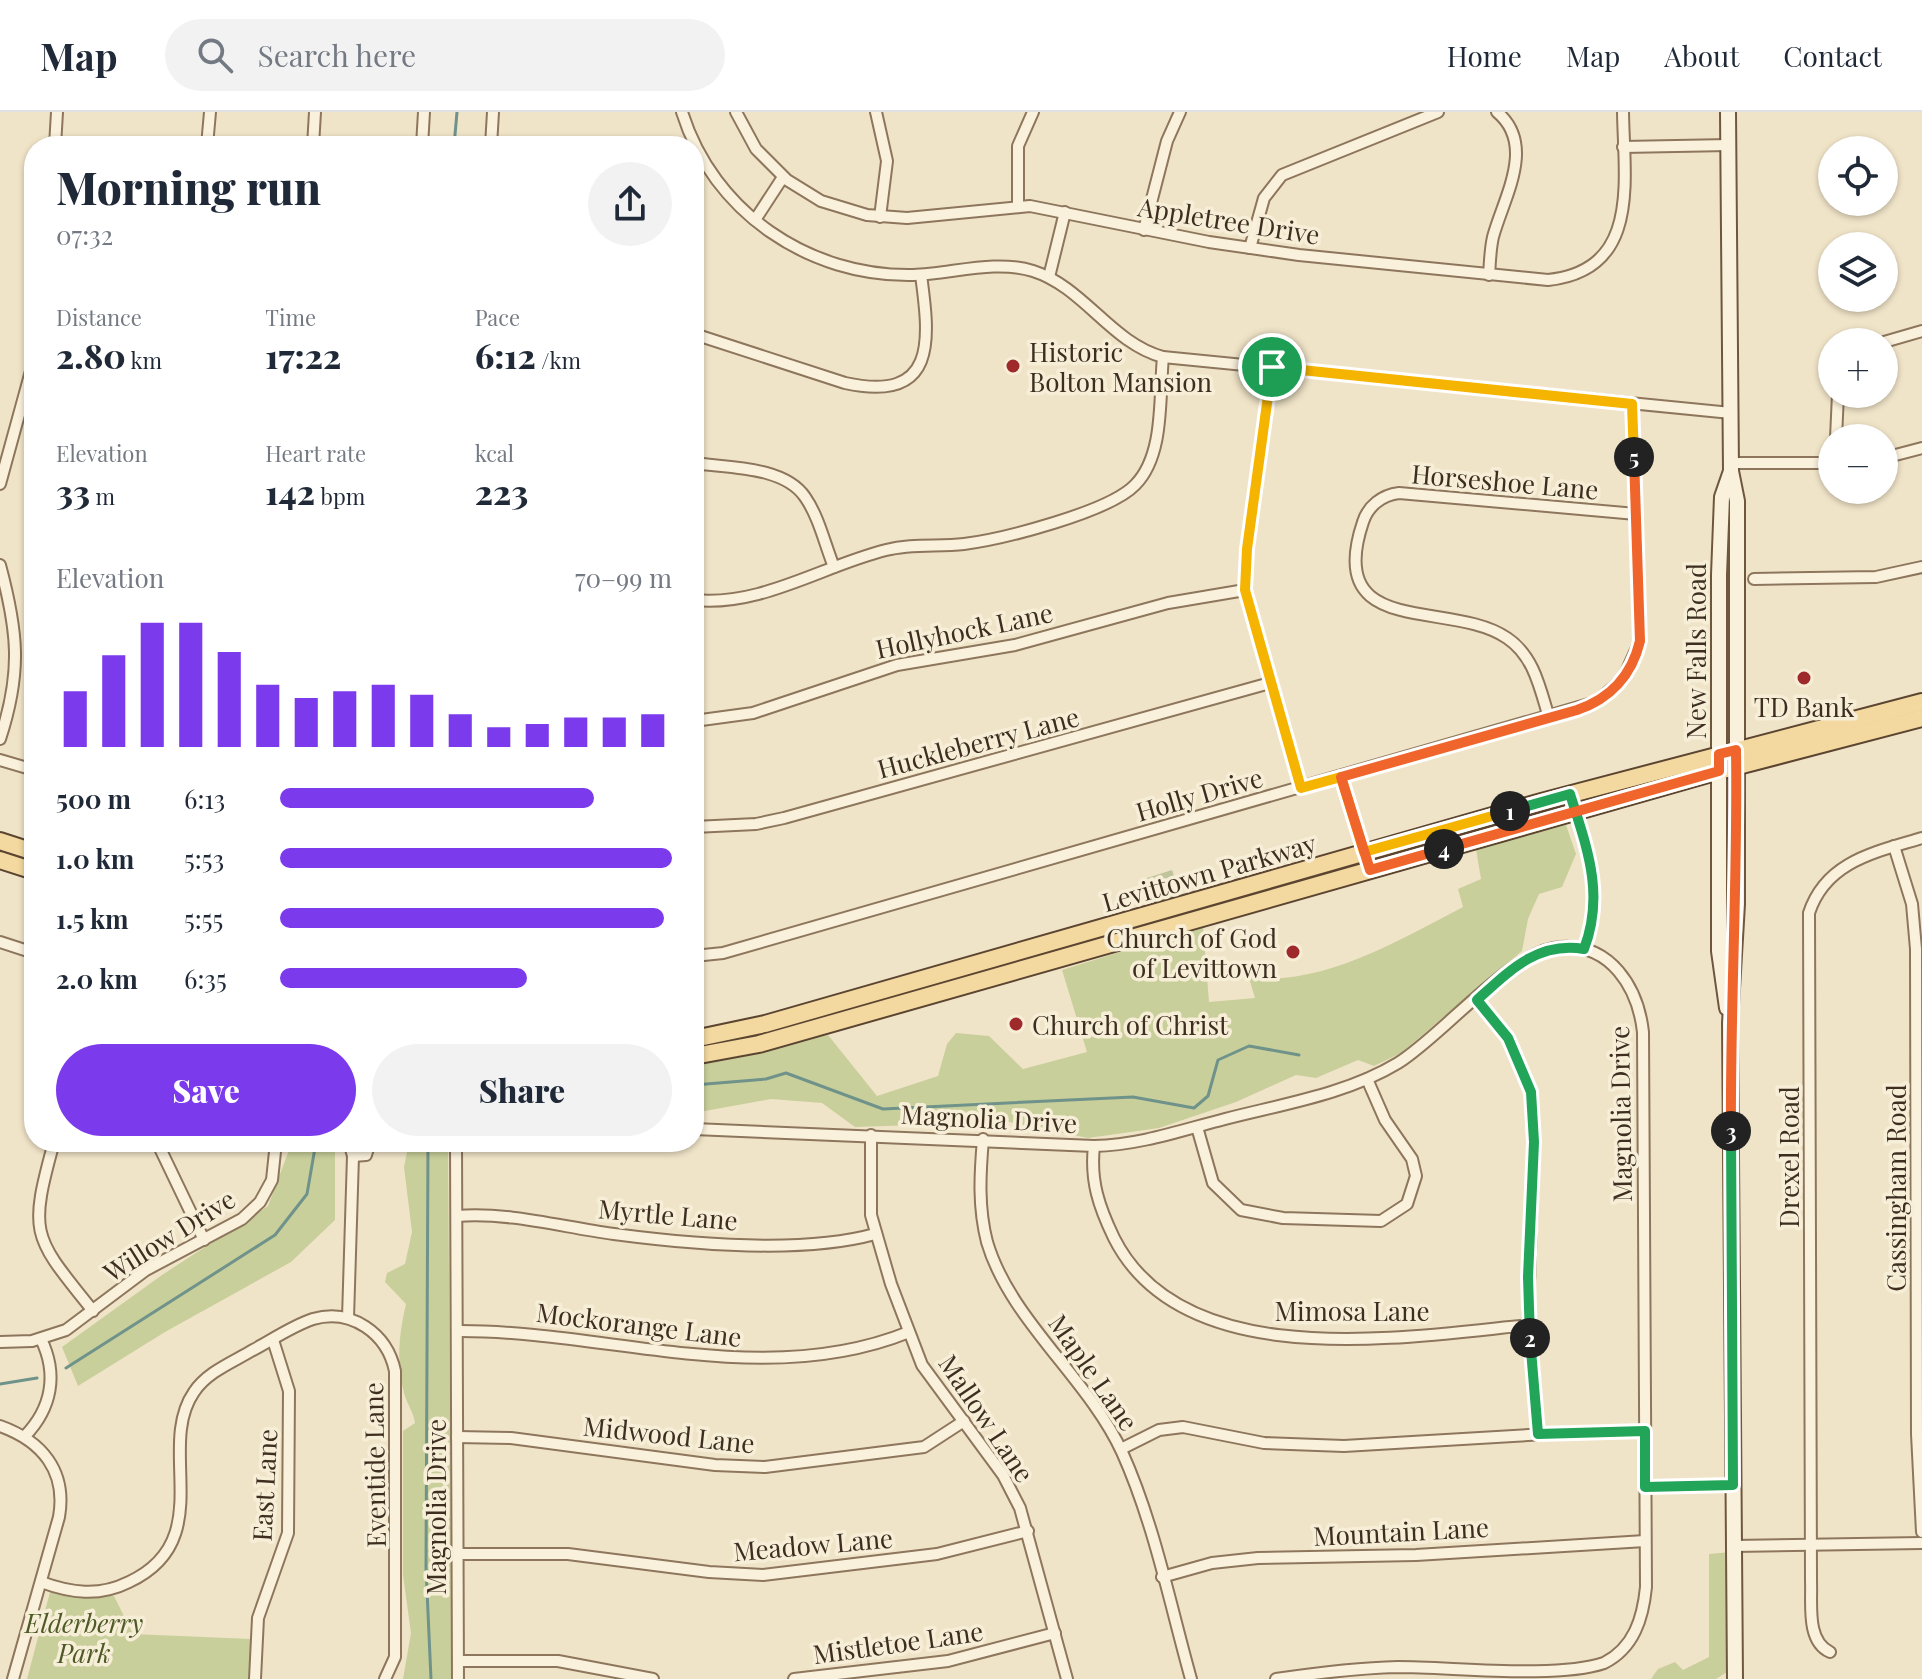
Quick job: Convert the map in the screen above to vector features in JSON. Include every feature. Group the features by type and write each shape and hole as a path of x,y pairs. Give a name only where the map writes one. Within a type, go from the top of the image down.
{"main road":[{"name":"New Falls Road","path":"1728,112 1731,467 1737,501 1737,904 1730,1023 1735,1679"},
{"name":"New Falls Road","path":"1730,1023 1719,951 1719,560 1722,497 1731,467"},
{"path":"1719,763 1922,702"},
{"path":"1736,758 1922,718"},
{"name":"Levittown Parkway","path":"704,1037 765,1024 1570,794 1719,763"},
{"name":"Levittown Parkway","path":"704,1054 759,1044 1575,812 1719,763"},
{"path":"0,841 24,849"},
{"path":"0,860 24,868"}],"street":[{"path":"56,136 57,112"},
{"path":"208,136 210,112"},
{"path":"314,136 315,112"},
{"path":"423,136 424,112"},
{"path":"492,136 493,112"},
{"path":"682,112 693,136"},
{"name":"Appletree Drive","path":"736,112 756,149 783,177 821,201 880,217 907,218 1018,206 1065,212 1144,230 1250,248 1548,280 1574,276 1593,266 1613,243 1622,220 1623,112"},
{"path":"876,112 887,161 880,217"},
{"path":"1018,206 1018,146 1033,112"},
{"path":"1144,230 1167,141 1180,112"},
{"path":"1250,248 1264,198 1282,175 1438,112"},
{"path":"1489,275 1493,236 1510,195 1515,165 1511,129 1497,112"},
{"path":"1623,147 1729,145"},
{"path":"704,160 755,220 794,248 841,266 888,274 921,275 1015,267 1049,277 1130,342 1163,357 1731,413"},
{"path":"755,220 783,177"},
{"path":"1049,277 1065,212"},
{"path":"704,337 845,383 871,388 892,386 919,365 927,346 921,275"},
{"path":"1898,338 1922,331"},
{"path":"704,600 736,600 900,547 965,544 1006,534 1091,510 1125,494 1142,477 1152,456 1163,357"},
{"path":"1272,367 1247,549 1245,590 1301,788"},
{"path":"0,484 24,396"},
{"name":"Holly Drive","path":"704,955 723,953 1587,707 1612,691 1637,653 1641,627 1632,404"},
{"path":"1898,454 1922,448"},
{"path":"1731,467 1818,464"},
{"path":"704,465 778,477 797,488 811,507 834,567"},
{"name":"Horseshoe Lane","path":"1549,718 1531,663 1507,638 1487,629 1392,609 1373,601 1357,572 1366,515 1379,499 1399,493 1636,514"},
{"path":"0,565 16,632 17,660 13,698 0,739"},
{"path":"1754,579 1876,577 1922,567"},
{"name":"Hollyhock Lane","path":"704,720 753,713 897,665 1015,645 1168,603 1245,590"},
{"name":"Huckleberry Lane","path":"704,827 756,824 784,818 1270,683"},
{"path":"0,760 24,767"},
{"path":"1341,777 1370,870"},
{"path":"1570,794 1589,854 1595,890 1595,913 1584,949"},
{"name":"Drexel Road","path":"1830,1652 1822,1647 1813,1631 1809,913 1821,887 1835,873 1862,856 1922,838"},
{"name":"Cassingham Road","path":"1894,846 1915,918 1920,1287 1918,1478 1922,1532"},
{"path":"0,942 24,950"},
{"name":"Magnolia Drive","path":"704,1129 1094,1146 1134,1142 1317,1096 1367,1079 1425,1044 1537,953 1558,947 1584,949 1599,955 1621,974 1636,996 1642,1020 1645,1598 1636,1630 1623,1650 1592,1668 1538,1675 1386,1668 1276,1679"},
{"path":"1477,1000 1508,1038 1531,1092 1534,1142 1529,1325 1538,1434"},
{"path":"1197,1127 1213,1183 1241,1210 1283,1218 1381,1221 1407,1204 1416,1176 1412,1159 1385,1120 1367,1079"},
{"name":"Mallow Lane","path":"871,1135 870,1192 875,1234 909,1332 930,1378 1003,1475 1028,1531 1067,1679"},
{"name":"Maple Lane","path":"983,1139 980,1196 992,1256 1037,1329 1104,1420 1121,1449 1142,1499 1191,1679"},
{"name":"Mimosa Lane","path":"1094,1146 1095,1194 1126,1258 1162,1295 1210,1320 1294,1336 1340,1337 1529,1325"},
{"path":"51,1152 39,1198 39,1229 51,1259 93,1311"},
{"path":"162,1152 204,1240"},
{"name":"Willow Drive","path":"0,1342 41,1339 66,1330 146,1270 242,1219 260,1202 275,1167 276,1152"},
{"path":"41,1582 69,1591 99,1592 134,1580 158,1561 174,1536 180,1514 183,1420 191,1396 213,1373 313,1319 348,1318 352,1152"},
{"path":"353,1156 366,1155 367,1152"},
{"name":"Magnolia Drive","path":"456,1152 458,1679"},
{"name":"Myrtle Lane","path":"457,1216 509,1216 616,1234 775,1245 822,1245 875,1234"},
{"name":"Eventide Lane","path":"348,1318 377,1336 389,1352 395,1371 395,1657 385,1679"},
{"name":"Mockorange Lane","path":"457,1331 517,1331 744,1360 872,1346 909,1332"},
{"path":"25,1436 42,1414 50,1393 50,1362 41,1339"},
{"name":"East Lane","path":"255,1679 258,1618 282,1556 289,1523 289,1391 284,1367 273,1340"},
{"name":"Midwood Lane","path":"457,1437 511,1438 715,1465 765,1467 924,1447 964,1421"},
{"path":"0,1426 25,1436 52,1463 61,1495 59,1517 13,1679"},
{"path":"1121,1449 1159,1430 1183,1427 1264,1443 1344,1446 1645,1431"},
{"path":"1645,1487 1733,1485"},
{"name":"Meadow Lane","path":"457,1554 568,1554 719,1573 763,1575 937,1554 1028,1531"},
{"name":"Mountain Lane","path":"1162,1577 1212,1563 1247,1559 1416,1555 1645,1541"},
{"path":"1734,1546 1922,1543"},
{"name":"Mistletoe Lane","path":"794,1679 948,1661 1055,1633"},
{"path":"458,1661 558,1661 653,1679"}],"green space":[{"path":"1565,822 1576,854 1562,887 1539,894 1528,919 1522,951 1401,1053 1374,1066 1358,1060 1316,1078 1296,1075 1236,1102 1159,1128 1088,1138 1009,1122 855,1127 822,1103 771,1099 704,1111 704,1060 828,1035 877,1096 938,1076 947,1044 956,1033 989,1036 1023,1069 1087,1052 1062,970 1203,926 1209,1002 1255,998 1249,978 1306,975 1333,968 1387,946 1463,907 1458,889 1481,879 1476,849"},
{"path":"1172,870 1181,897 1155,905 1147,878"},
{"path":"288,1152 335,1152 335,1220 291,1262 165,1332 78,1386 62,1347 162,1275 268,1206"},
{"path":"407,1152 448,1152 452,1679 403,1679 411,1633 403,1575 403,1431 415,1423 404,1393 399,1359 406,1304 385,1282 387,1273 405,1264 412,1232 404,1167"},
{"path":"1731,1552 1732,1669 1716,1679 1651,1679 1658,1669 1675,1662 1683,1670 1709,1657 1709,1554"},
{"name":"Elderberry Park","path":"50,1592 114,1596 133,1634 251,1639 249,1679 27,1679"}],"waterway":[{"path":"455,136 457,112"},
{"path":"704,1084 766,1079 786,1073 883,1109 1133,1097 1194,1108 1208,1096 1218,1060 1249,1046 1299,1055"},
{"path":"66,1368 275,1235 307,1194 314,1152"},
{"path":"428,1152 426,1568 431,1679"},
{"path":"0,1384 37,1378"}],"place":[{"name":"Historic Bolton Mansion","path":"1013,366"},
{"name":"TD Bank","path":"1804,678"},
{"name":"Church of God of Levittown","path":"1293,952"},
{"name":"Church of Christ","path":"1016,1024"}],"route":[{"path":"1272,367 1260,475 1247,549 1245,590 1301,788 1341,777 1364,852 1570,794 1575,812 1589,854 1595,913 1584,949 1558,947 1537,953 1520,963 1477,1000 1508,1038 1531,1092 1534,1142 1528,1310 1538,1434 1645,1431 1645,1487 1733,1485 1730,1023 1735,988 1737,904 1736,750 1719,754 1719,771 1617,800 1575,812 1473,841 1370,870 1364,852 1341,777 1587,707 1612,691 1623,679 1637,653 1641,627 1632,404 1272,367"}]}
